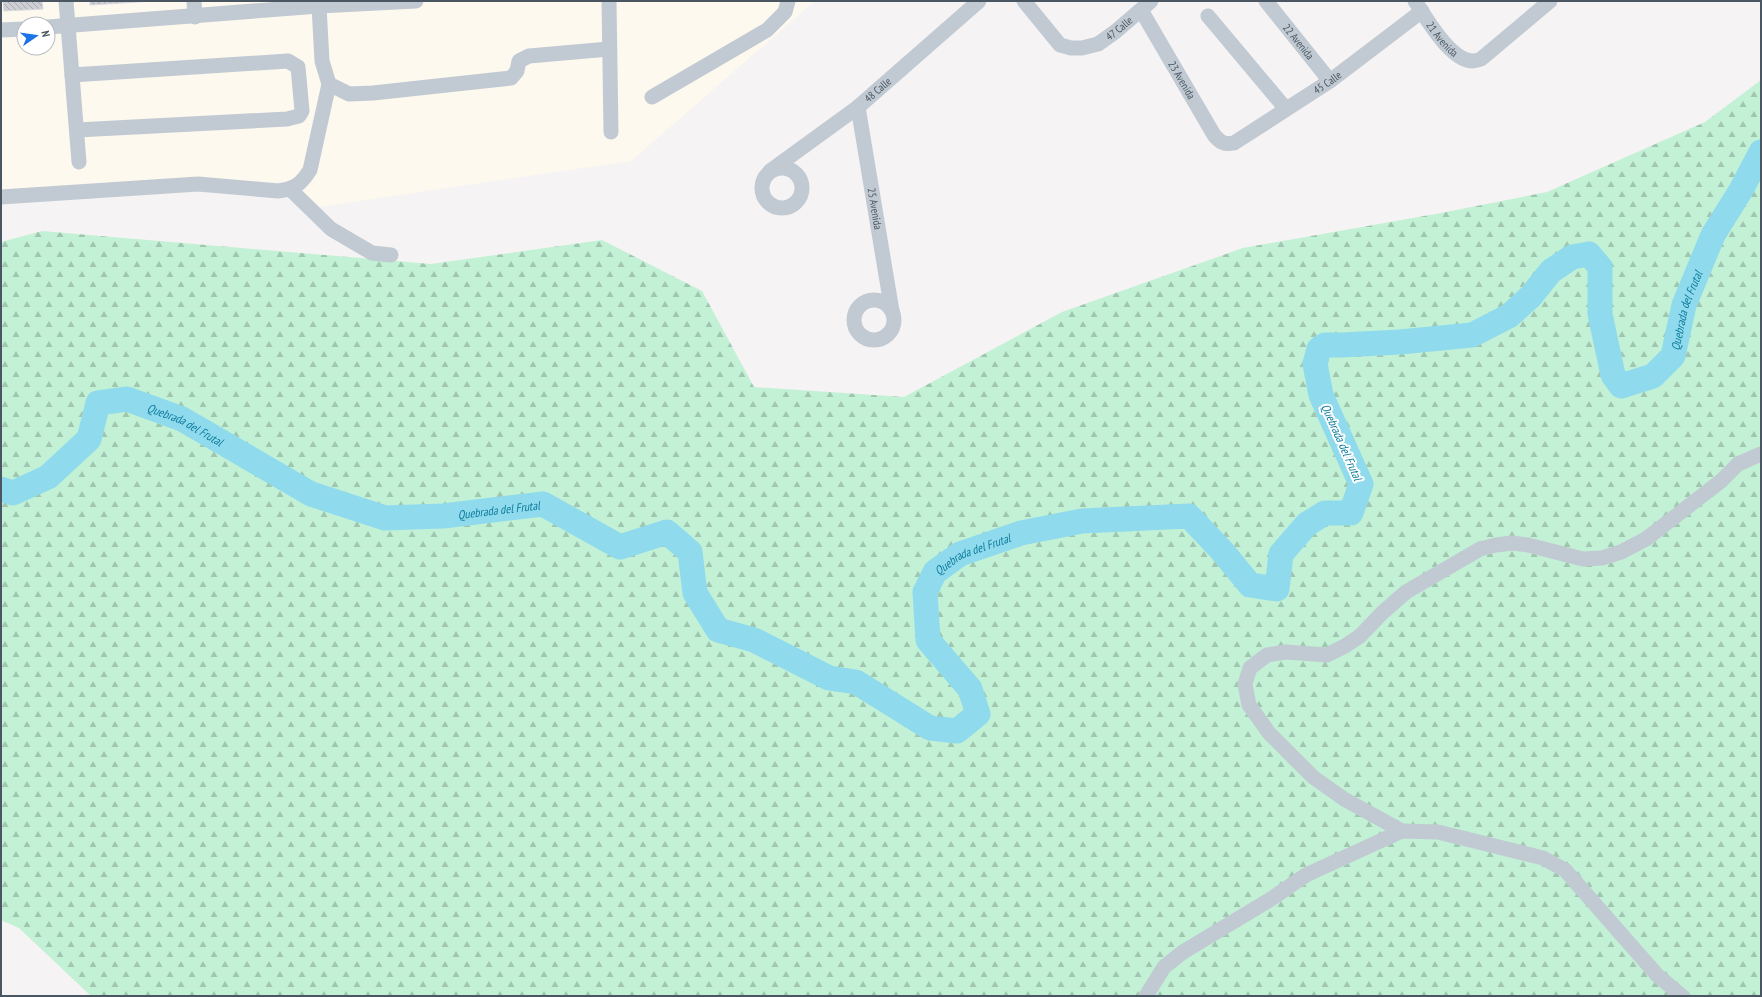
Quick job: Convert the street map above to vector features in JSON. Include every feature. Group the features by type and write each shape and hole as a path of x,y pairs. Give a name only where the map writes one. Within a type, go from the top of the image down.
{"street":[{"path":"66,1 79,162"},
{"path":"194,1 195,17"},
{"path":"56,27 195,17 324,4 416,1"},
{"path":"609,1 611,132"},
{"path":"652,97 767,30 785,12 788,1"},
{"name":"48 Calle","path":"770,172 858,108 979,1"},
{"name":"47 Calle","path":"1024,1 1060,45 1071,48 1082,48 1098,44 1146,6"},
{"name":"22 Avenida","path":"1266,1 1330,81"},
{"name":"21 Avenida","path":"1418,6 1446,45 1461,57 1471,61 1481,59 1550,1"},
{"path":"1,197 198,184 278,191 290,190 303,182 310,170 329,84 322,61 324,4"},
{"name":"23 Avenida","path":"1146,6 1214,135 1221,143 1227,144"},
{"name":"45 Calle","path":"1227,144 1234,143 1330,81 1418,6"},
{"path":"1208,16 1286,109"},
{"path":"1,30 16,29"},
{"path":"329,84 349,94 373,93 511,78 517,70 518,61 529,56 609,49"},
{"path":"72,75 288,62 298,67 302,111 299,116 287,119 76,130"},
{"name":"25 Avenida","path":"858,108 892,311"},
{"path":"290,190 331,229 372,253 391,255"},
{"path":"1402,831 1344,798 1314,777 1269,733 1249,705 1245,684 1250,668 1267,655 1286,652 1327,655 1346,646 1360,636 1382,613 1406,592 1480,549 1512,543 1528,545 1583,559 1602,558 1621,552 1646,539 1721,481 1738,464 1761,454"},
{"path":"1146,996 1164,968 1183,952 1271,899 1306,875 1402,831 1438,832 1543,858 1565,870 1657,974 1682,996"}],"shaded area":[{"path":"1,1 815,1 631,161 318,207 291,181 1,202"}],"green space":[{"path":"1761,80 1761,996 91,996 19,928 1,920 1,242 42,231 431,264 602,240 702,291 754,387 904,397 1062,312 1243,248 1441,213 1547,192 1705,122"}],"building":[{"path":"3,1 42,1 43,9 4,11"},
{"path":"90,1 153,1 90,5"}],"waterway":[{"name":"Quebrada del Frutal","path":"1,489 13,493 48,477 89,439 98,403 127,399 182,419 311,494 385,518 443,516 543,504 620,547 667,532 690,552 695,593 718,630 754,640 829,678 856,682 930,728 957,731 978,714 970,689 928,640 925,592 935,572 960,554 1021,533 1082,521 1189,516 1223,552 1250,585 1277,589 1281,554 1307,524 1325,513 1351,513 1361,484 1321,395 1315,364 1319,349 1325,345 1400,342 1472,335 1509,316 1531,296 1551,271 1572,257 1589,254 1600,267 1600,314 1613,375 1621,386 1653,376 1673,356 1684,305 1713,235 1741,190 1761,152"}]}
